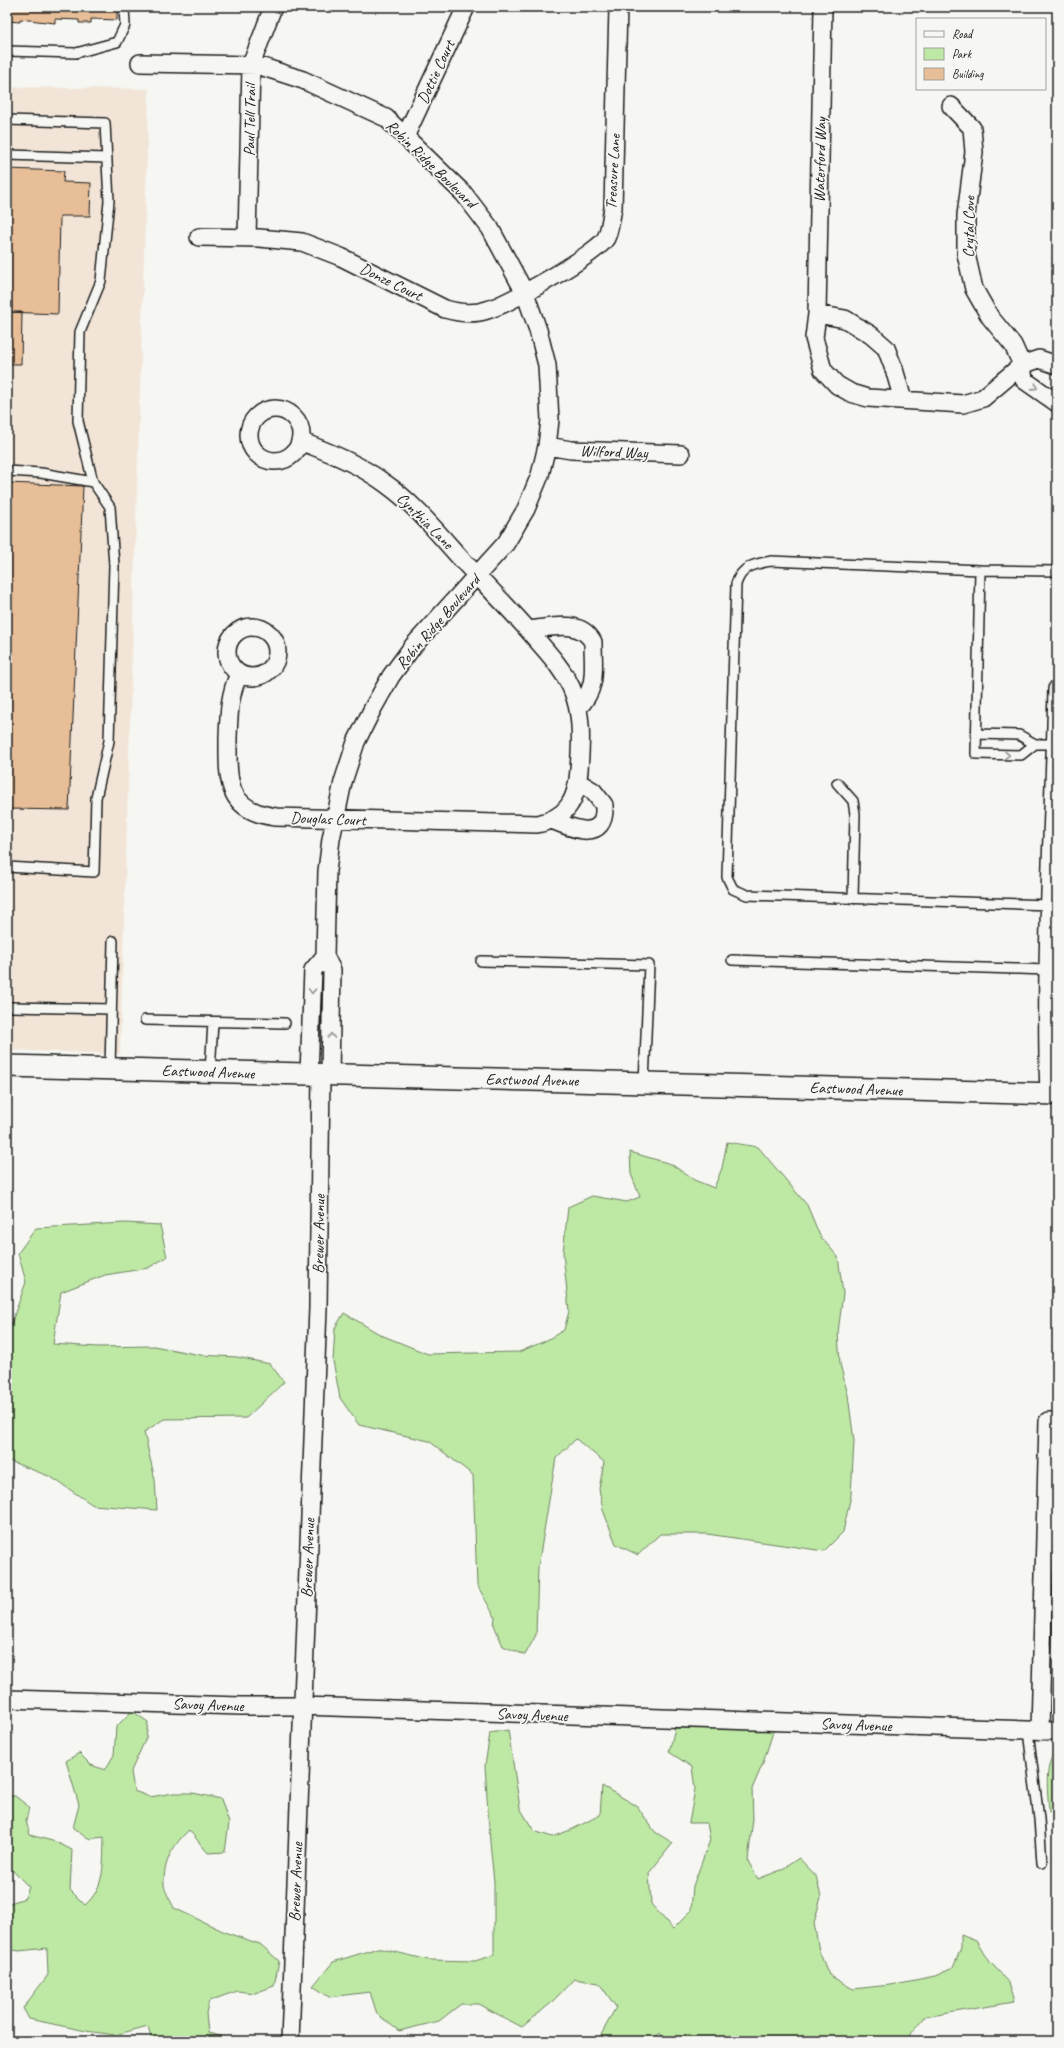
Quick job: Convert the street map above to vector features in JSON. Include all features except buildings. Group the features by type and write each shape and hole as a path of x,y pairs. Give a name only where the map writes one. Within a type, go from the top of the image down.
{"street":[{"name":"Paul Tell Trail","path":"247,238 251,65 273,7"},
{"name":"Dottie Court","path":"405,137 466,7"},
{"name":"Treasure Lane","path":"525,293 584,259 606,238 613,208 618,7"},
{"name":"Waterford Way","path":"823,7 817,314 814,338 823,370 837,385 851,393 868,398 963,404 983,398 1022,365"},
{"name":"Robin Ridge Boulevard","path":"140,63 257,65 303,80 386,118 464,194 479,211 498,242 525,293 538,330 547,365 550,420 547,446 540,475 526,509 506,543 413,646 388,682 356,742 343,782 334,819 327,871 325,956 313,970 320,1075"},
{"name":"Crytal Cove","path":"951,106 972,128 974,152 966,215 966,254 974,289 990,318 1013,345 1022,365 1024,380 1057,403"},
{"name":"Donze Court","path":"199,237 247,238 302,242 341,257 445,309 455,312 476,313 489,310 525,293"},
{"path":"817,314 844,319 870,334 886,348 903,400"},
{"path":"1022,365 1039,359 1057,365"},
{"name":"Cynthia Lane","path":"300,441 342,457 368,470 411,505 528,630 561,668 572,688 578,708 581,741 578,782 570,805 564,812 552,820"},
{"name":"Wilford Way","path":"547,446 571,450 681,454"},
{"path":"528,630 571,626 579,628 590,637 593,642 593,684 591,692 578,708"},
{"name":"Douglas Court","path":"239,674 230,695 228,774 236,796 246,808 266,816 334,819 537,824 552,820"},
{"path":"1053,1094 1047,970 1053,900 1057,689"},
{"path":"552,820 581,831 593,830 603,819 604,805 596,794 578,782"},
{"name":"Eastwood Avenue","path":"7,1066 1053,1094"},
{"name":"Brewer Avenue","path":"290,2041 318,1308 320,1075"},
{"path":"1034,1731 1053,1421"},
{"name":"Savoy Avenue","path":"7,1699 240,1706 302,1706 1057,1731"}],"lane":[{"path":"7,51 76,53 118,42 125,25 124,7"},
{"path":"7,120 105,123 109,201 101,281 80,332 78,420 93,482 110,507 114,565 109,741 96,798 94,872 7,867"},
{"path":"7,155 107,158"},
{"path":"7,471 41,473 93,482"},
{"path":"1053,900 853,898 747,895 734,889 728,877 736,584 740,574 752,565 771,561 980,570 1057,571"},
{"path":"980,570 976,754 1021,755 1035,744"},
{"path":"976,734 1019,735 1035,744 1056,744"},
{"path":"837,782 853,801 855,814 853,898"},
{"path":"110,1069 113,941"},
{"path":"732,960 1047,970"},
{"path":"481,961 649,965 644,1083"},
{"path":"11,1007 111,1009"},
{"path":"145,1020 285,1023"},
{"path":"210,1072 213,1022"},
{"path":"1034,1731 1042,1863"}],"shaded area":[{"path":"7,87 149,89 120,1054 7,1050"}],"green space":[{"path":"727,1142 758,1147 807,1205 820,1236 838,1257 843,1293 838,1333 840,1364 848,1395 854,1441 851,1495 843,1532 824,1551 707,1534 660,1534 638,1555 616,1544 603,1510 599,1489 604,1462 576,1439 556,1458 538,1567 536,1635 525,1655 503,1646 494,1625 495,1617 477,1585 473,1475 429,1441 359,1425 340,1398 333,1361 335,1328 344,1313 381,1335 428,1354 519,1352 545,1341 564,1330 569,1311 563,1253 568,1207 592,1196 627,1202 640,1197 631,1174 630,1152 671,1164 694,1180 714,1188 722,1168"},
{"path":"125,1223 160,1225 167,1257 148,1268 105,1275 61,1292 53,1344 97,1347 154,1346 200,1355 237,1357 270,1364 284,1382 246,1418 164,1419 144,1432 155,1480 157,1510 93,1505 51,1477 7,1460 7,1329 9,1330 26,1282 18,1253 36,1228"},
{"path":"132,1711 148,1722 146,1738 131,1771 134,1791 150,1797 173,1793 193,1793 221,1799 229,1823 225,1852 208,1853 189,1830 170,1854 165,1869 164,1885 174,1908 227,1933 260,1944 279,1961 274,1986 255,1993 237,1991 209,2001 206,2013 208,2033 220,2036 222,2041 152,2041 148,2026 115,2035 86,2031 29,2019 23,2008 48,1975 47,1948 19,1951 7,1949 7,1904 25,1898 29,1887 7,1865 7,1796 15,1796 29,1807 26,1821 30,1835 56,1842 72,1850 70,1890 85,1905 92,1898 100,1882 103,1865 104,1837 88,1839 73,1828 79,1805 66,1761 79,1753 91,1765 105,1770 114,1755 116,1727"},
{"path":"675,1728 774,1729 763,1763 752,1789 753,1818 748,1861 758,1879 781,1870 799,1858 816,1876 821,1897 814,1923 819,1951 829,1975 853,1989 890,1985 935,1976 953,1968 961,1948 961,1934 976,1940 990,1962 1007,1980 1014,2002 925,2017 905,2041 665,2041 660,2033 651,2041 600,2041 601,2035 616,2007 599,1983 574,1979 550,2004 522,2027 478,2004 461,2004 439,2021 399,2031 377,2014 370,1992 329,1997 313,1986 333,1962 378,1948 429,1960 475,1961 494,1955 494,1882 485,1766 490,1733 508,1730 520,1808 534,1831 552,1837 573,1829 600,1815 602,1786 637,1806 655,1832 673,1843 649,1873 651,1904 673,1929 691,1911 693,1886 710,1840 707,1823 689,1823 695,1789 692,1767 669,1752"},
{"path":"1057,1750 1057,1811 1049,1812 1047,1788 1048,1771 1053,1756"}]}
